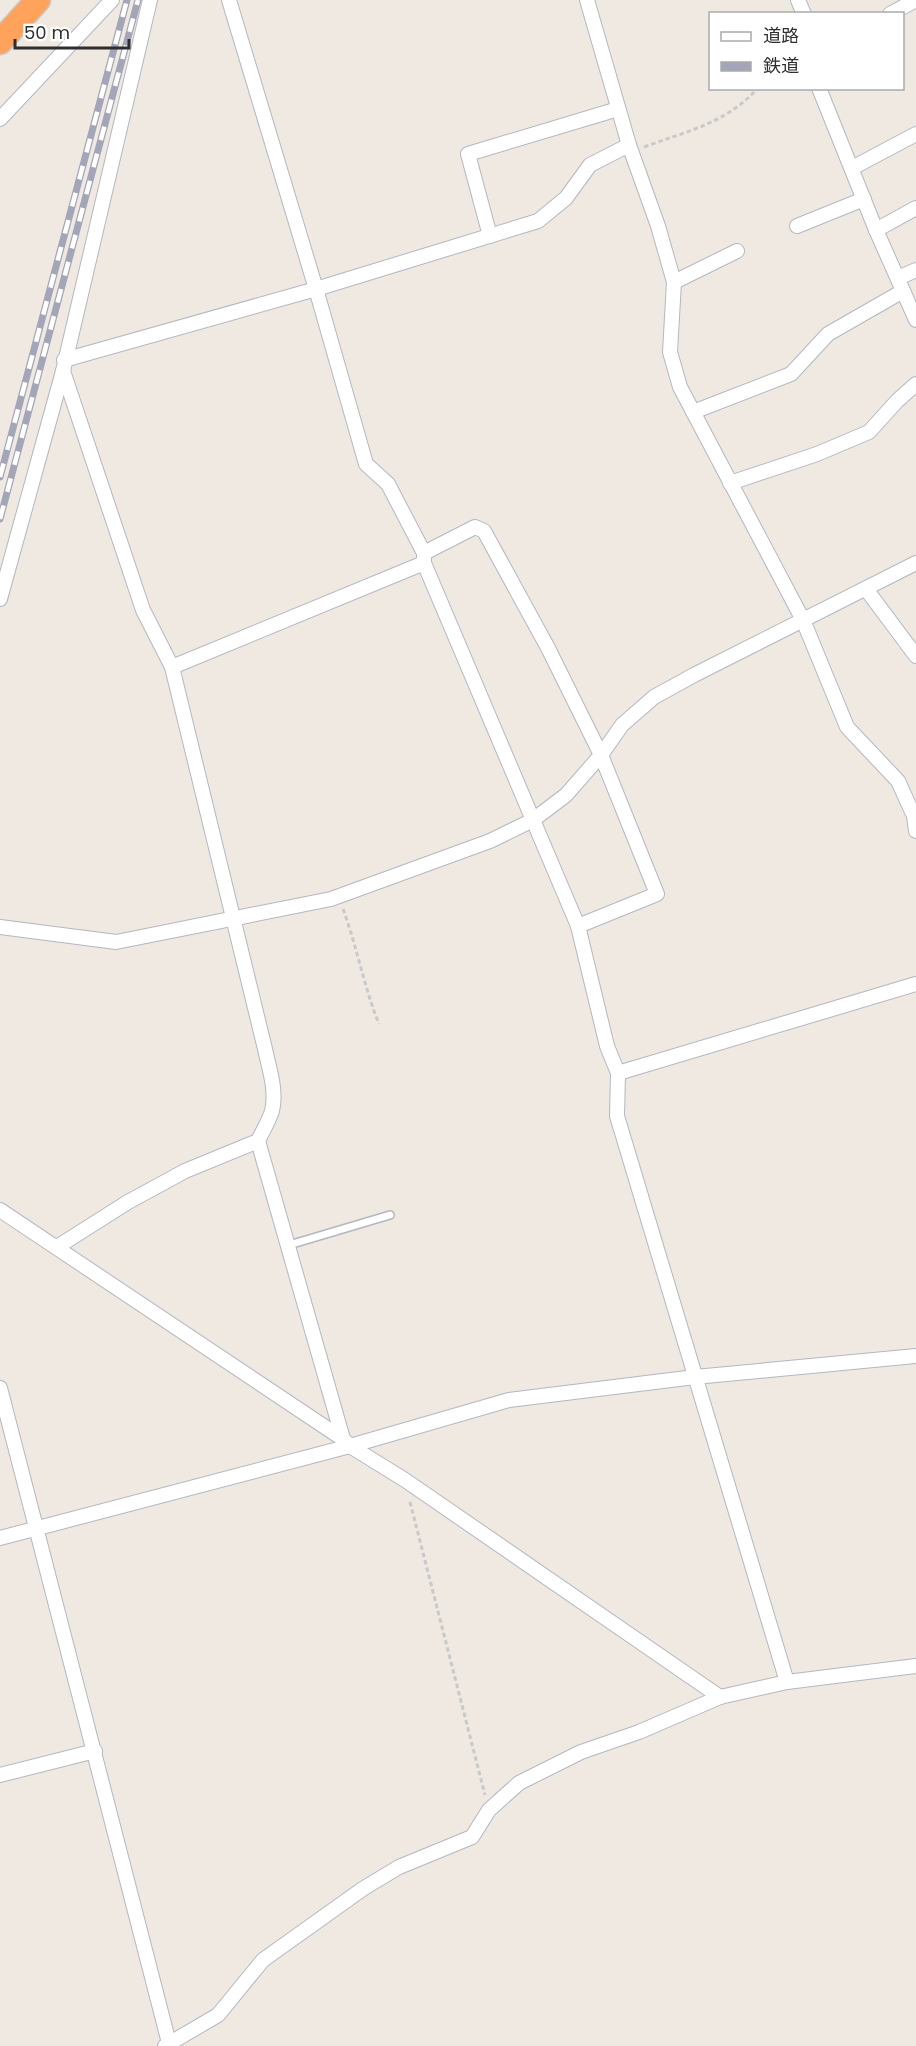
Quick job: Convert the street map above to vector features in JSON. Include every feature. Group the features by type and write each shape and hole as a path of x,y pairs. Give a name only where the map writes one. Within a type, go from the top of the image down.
{"highway":[{"path":"0,42 38,0"}],"street":[{"path":"0,119 112,0"},
{"path":"0,599 64,365 150,0"},
{"path":"229,0 366,464 388,484 424,558 578,926 607,1046 618,1073 617,1116 787,1682"},
{"path":"587,0 630,148 658,226 674,282 670,352 680,387 803,620 848,727 897,781 914,816 916,831"},
{"path":"894,12 916,0"},
{"path":"820,90 876,230 916,320"},
{"path":"490,236 468,154 618,109"},
{"path":"852,168 916,134"},
{"path":"64,365 538,221 566,198 590,165 630,148"},
{"path":"797,226 864,199"},
{"path":"876,230 916,208"},
{"path":"674,282 737,251"},
{"path":"693,412 791,374 828,334 901,285 916,270"},
{"path":"64,365 143,610 172,668 266,1049 273,1091 271,1113 258,1142 347,1442"},
{"path":"730,483 817,454 869,432 916,384"},
{"path":"172,668 424,558 475,527 484,531 548,648 602,756 657,894 578,926"},
{"path":"0,927 116,942 339,896 490,841 533,820 566,795 602,756 622,725 654,697 916,563"},
{"path":"866,589 916,656"},
{"path":"618,1073 916,984"},
{"path":"57,1247 128,1202 185,1172 258,1142"},
{"path":"0,1210 405,1480 720,1697"},
{"path":"0,1538 347,1442 509,1400 695,1377 916,1356"},
{"path":"0,1388 95,1751 167,2045 218,2015 263,1960 364,1888 399,1867 472,1838 489,1810 519,1783 562,1761 639,1732 720,1697 787,1682 916,1666"},
{"path":"0,1775 95,1751"}],"lane":[{"path":"289,1245 390,1215"}],"path":[{"path":"630,148 718,120 743,105 756,90"},
{"path":"339,896 370,1003 379,1024"},
{"path":"405,1480 489,1810"}],"railway":[{"path":"0,477 127,0"},
{"path":"0,519 138,0"}]}
